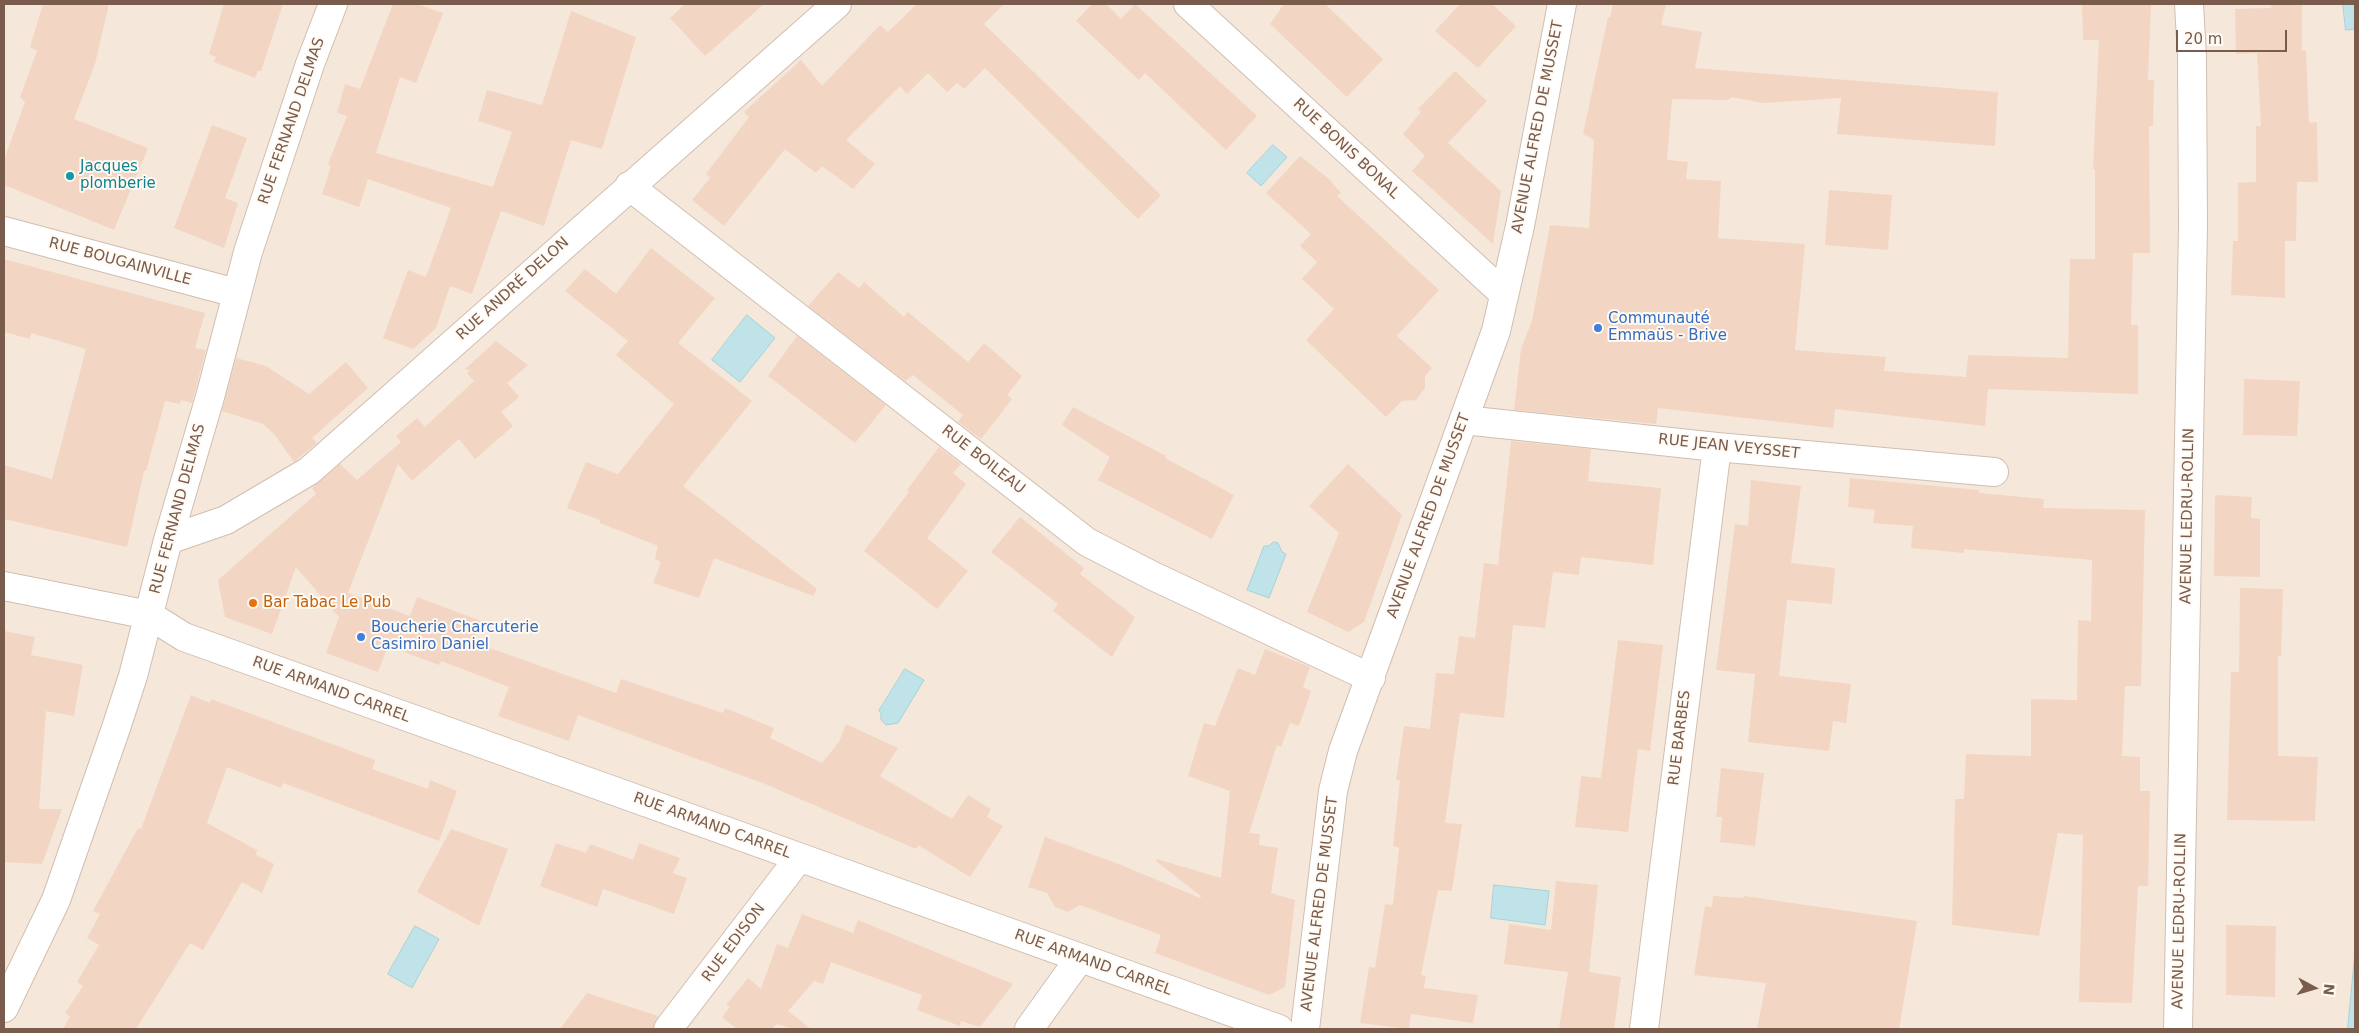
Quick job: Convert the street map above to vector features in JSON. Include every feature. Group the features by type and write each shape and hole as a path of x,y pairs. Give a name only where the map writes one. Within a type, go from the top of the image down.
{"street":[{"name":"RUE FERNAND DELMAS","path":"4,1008 56,900 119,719 168,540 210,397 236,293 310,64 334,4"},
{"name":"RUE BONIS BONAL","path":"1188,4 1504,294"},
{"name":"AVENUE ALFRED DE MUSSET","path":"1305,1029 1334,792 1343,751 1496,330 1520,226 1562,4"},
{"name":"AVENUE LEDRU-ROLLIN","path":"2178,1029 2193,226 2192,56 2189,4"},
{"name":"RUE ANDRÉ DELON","path":"168,540 226,520 309,471 833,5"},
{"name":"RUE BOILEAU","path":"629,186 1087,542 1152,576 1371,678"},
{"name":"RUE BOUGAINVILLE","path":"4,231 236,293"},
{"name":"RUE JEAN VEYSSET","path":"1464,420 1717,447 1994,472"},
{"name":"RUE BARBES","path":"1644,1029 1717,447"},
{"path":"4,586 149,615"},
{"name":"RUE ARMAND CARREL","path":"149,615 184,637 1279,1029"},
{"name":"RUE EDISON","path":"668,1029 799,858"},
{"path":"1029,1029 1080,958"}],"shaded area":[{"path":"4,4 2355,4 2355,1029 4,1029"}],"water":[{"path":"2343,4 2355,4 2355,29 2346,30"},
{"path":"1273,145 1287,157 1261,186 1247,173"},
{"path":"747,315 775,338 740,382 712,360"},
{"path":"1274,542 1278,543 1282,552 1286,554 1269,598 1247,590 1264,546"},
{"path":"905,669 924,680 898,723 886,725 881,720 881,713 879,711"},
{"path":"1494,885 1549,891 1545,925 1491,918"},
{"path":"415,926 439,939 412,988 388,974"},
{"path":"2355,952 2355,1029 2348,1029"}],"building":[{"path":"43,4 109,4 95,64 74,119 148,148 114,230 4,185 4,160 25,102 20,97 37,51 30,47"},
{"path":"224,4 283,4 261,71 258,71 255,78 214,62 216,57 209,54"},
{"path":"393,4 417,4 443,13 416,83 400,77 376,153 493,187 512,132 478,121 487,90 542,105 571,11 636,37 602,149 571,140 544,226 501,211 472,294 450,286 436,328 413,349 383,338 408,270 426,277 451,208 368,179 359,207 322,194 331,166 328,164 347,116 337,113 345,84 360,89"},
{"path":"685,4 764,4 705,56 670,18"},
{"path":"917,4 1004,4 984,24 1161,195 1138,219 985,68 964,89 957,83 947,92 928,73 907,94 900,86 846,140 875,164 853,189 822,166 816,173 785,149 724,226 692,200 710,178 706,174 749,117 744,112 801,60 822,86 880,25 888,32"},
{"path":"1092,4 1106,4 1121,19 1135,4 1257,116 1226,150 1145,73 1139,80 1076,21"},
{"path":"1284,4 1325,4 1383,59 1347,97 1270,24"},
{"path":"1460,4 1492,4 1516,26 1478,68 1435,31"},
{"path":"1613,4 1666,4 1661,25 1702,32 1695,68 1998,92 1995,146 1837,134 1841,98 1763,103 1731,97 1728,100 1672,99 1667,160 1688,162 1686,179 1721,181 1718,238 1805,244 1795,350 1886,357 1884,371 1966,377 1968,355 2068,358 2070,259 2095,259 2095,169 2093,169 2099,40 2083,40 2082,4 2151,4 2148,80 2154,80 2153,126 2149,126 2150,253 2133,253 2131,325 2138,325 2138,394 1988,389 1985,426 1835,409 1833,428 1658,408 1656,424 1514,410 1521,349 1532,321 1550,225 1589,228 1594,140 1583,134 1608,17 1610,18"},
{"path":"2272,4 2302,4 2302,51 2306,50 2309,123 2317,122 2318,182 2297,182 2296,241 2285,241 2285,298 2231,295 2233,241 2238,241 2238,183 2256,182 2256,126 2261,126 2257,53 2236,54 2235,9 2271,8"},
{"path":"1455,71 1487,101 1448,143 1501,191 1493,244 1412,171 1425,156 1403,134 1421,112 1418,109"},
{"path":"212,125 247,138 225,198 238,203 224,248 174,228"},
{"path":"1300,156 1329,179 1341,193 1337,196 1439,290 1397,336 1432,368 1425,376 1425,388 1416,400 1402,401 1386,417 1306,340 1334,309 1302,279 1317,262 1300,246 1311,234 1266,193"},
{"path":"1829,190 1892,195 1888,250 1825,245"},
{"path":"651,248 715,298 678,343 752,401 683,486 817,589 813,596 714,558 699,598 653,583 661,562 655,559 658,546 600,523 600,520 567,508 586,462 618,474 674,404 616,355 628,341 565,291 585,269 616,294"},
{"path":"4,259 205,313 195,348 206,350 192,403 181,400 180,404 165,401 146,471 144,471 127,547 4,519 4,465 52,479 86,349 31,333 30,339 4,332"},
{"path":"838,272 859,288 864,282 904,317 908,312 968,362 984,343 1022,376 1007,395 1012,399 981,439 958,422 963,415 913,375 905,381 808,306"},
{"path":"797,336 886,405 855,443 768,376"},
{"path":"496,341 528,365 507,383 519,397 501,412 513,426 475,459 459,439 412,481 398,464 348,593 410,616 417,597 481,621 473,642 616,693 621,679 723,713 725,708 774,728 770,738 822,763 839,742 846,724 898,748 880,776 952,819 968,795 991,809 987,817 1003,826 970,877 918,845 916,849 765,784 578,715 569,741 498,716 509,687 441,661 439,665 388,646 378,672 326,653 339,617 296,567 272,634 225,617 218,580 316,494 312,488 340,464 357,480 401,442 396,436 417,418 425,427 474,381 467,373 470,370 465,369"},
{"path":"236,358 266,366 309,394 346,362 368,388 312,438 317,443 294,462 274,434 263,424 222,411"},
{"path":"2244,379 2300,381 2297,436 2243,435"},
{"path":"1073,407 1166,456 1165,458 1234,495 1212,539 1098,480 1110,457 1062,425"},
{"path":"1511,441 1591,449 1588,481 1661,488 1653,565 1581,557 1579,575 1553,572 1545,628 1513,625 1504,718 1460,713 1445,823 1462,824 1452,891 1438,890 1421,975 1426,976 1424,988 1478,995 1473,1023 1411,1014 1409,1029 1360,1023 1369,967 1375,968 1385,904 1393,905 1399,848 1393,846 1400,780 1396,780 1404,726 1430,729 1436,673 1454,674 1459,636 1475,638 1484,563 1498,565"},
{"path":"939,447 961,464 953,473 966,484 927,538 968,571 937,609 864,551 909,492 907,490"},
{"path":"1348,464 1402,515 1364,622 1348,632 1307,612 1339,533 1309,506"},
{"path":"1850,478 1979,490 1979,493 2044,499 2043,508 2145,510 2141,686 2125,686 2122,756 2140,757 2140,791 2150,791 2148,886 2138,886 2132,1003 2079,1002 2083,835 2058,833 2039,936 1952,925 1955,799 1964,799 1966,754 2031,756 2031,699 2077,700 2078,620 2091,621 2092,560 1964,549 1964,553 1911,548 1913,526 1873,523 1875,510 1848,507"},
{"path":"1751,480 1801,486 1791,563 1835,568 1832,604 1787,600 1779,676 1851,684 1846,723 1833,721 1829,751 1748,742 1755,674 1716,670 1735,524 1748,526"},
{"path":"2215,495 2252,497 2251,518 2260,519 2260,577 2214,576"},
{"path":"1020,517 1084,568 1080,574 1135,617 1112,657 1053,611 1058,604 991,552"},
{"path":"2240,588 2283,589 2281,656 2278,656 2278,756 2318,757 2315,821 2227,820 2231,672 2239,672"},
{"path":"4,631 35,637 31,655 83,665 74,716 46,711 39,809 62,809 42,864 4,862"},
{"path":"1618,640 1663,645 1650,751 1638,749 1628,832 1575,827 1581,776 1601,778"},
{"path":"1265,649 1310,667 1303,687 1311,691 1299,726 1290,723 1281,747 1277,745 1249,833 1260,834 1259,845 1278,848 1271,893 1295,900 1285,987 1269,995 1155,953 1161,935 1080,905 1068,912 1055,907 1047,893 1028,887 1045,837 1121,865 1200,898 1201,896 1156,861 1157,859 1221,878 1230,791 1188,776 1204,723 1215,726 1238,668 1255,675"},
{"path":"191,695 210,703 211,699 375,760 372,769 428,789 430,780 457,791 439,841 283,783 281,788 227,767 207,823 257,850 256,855 274,864 262,893 242,882 203,950 190,943 136,1029 63,1029 70,1017 65,1013 83,986 77,982 99,945 87,938 100,914 93,911 138,828 141,829"},
{"path":"1721,768 1764,773 1755,846 1720,842 1722,817 1716,817"},
{"path":"451,829 508,849 479,926 417,892"},
{"path":"556,843 586,853 590,844 633,860 639,843 680,858 673,873 687,878 674,914 603,889 597,907 540,886"},
{"path":"1556,881 1598,885 1589,972 1621,977 1614,1029 1559,1029 1568,972 1504,964 1509,924 1551,930"},
{"path":"1713,896 1743,898 1744,896 1917,921 1899,1029 1757,1029 1766,983 1694,975 1705,906 1712,907"},
{"path":"802,914 853,933 858,920 1013,984 980,1027 961,1021 960,1026 917,1010 922,995 831,962 823,984 814,981 788,1011 811,1029 793,1029 777,1024 772,1029 737,1029 722,1017 730,1007 726,1005 748,978 761,989 777,944 788,948"},
{"path":"2226,925 2276,926 2275,997 2226,995"},
{"path":"587,993 658,1016 653,1029 560,1029"}],"place":[{"name":"Jacques plomberie","path":"70,176"},
{"name":"Communauté Emmaüs - Brive","path":"1598,328"},
{"name":"Bar Tabac Le Pub","path":"253,603"},
{"name":"Boucherie Charcuterie Casimiro Daniel","path":"361,637"}]}
